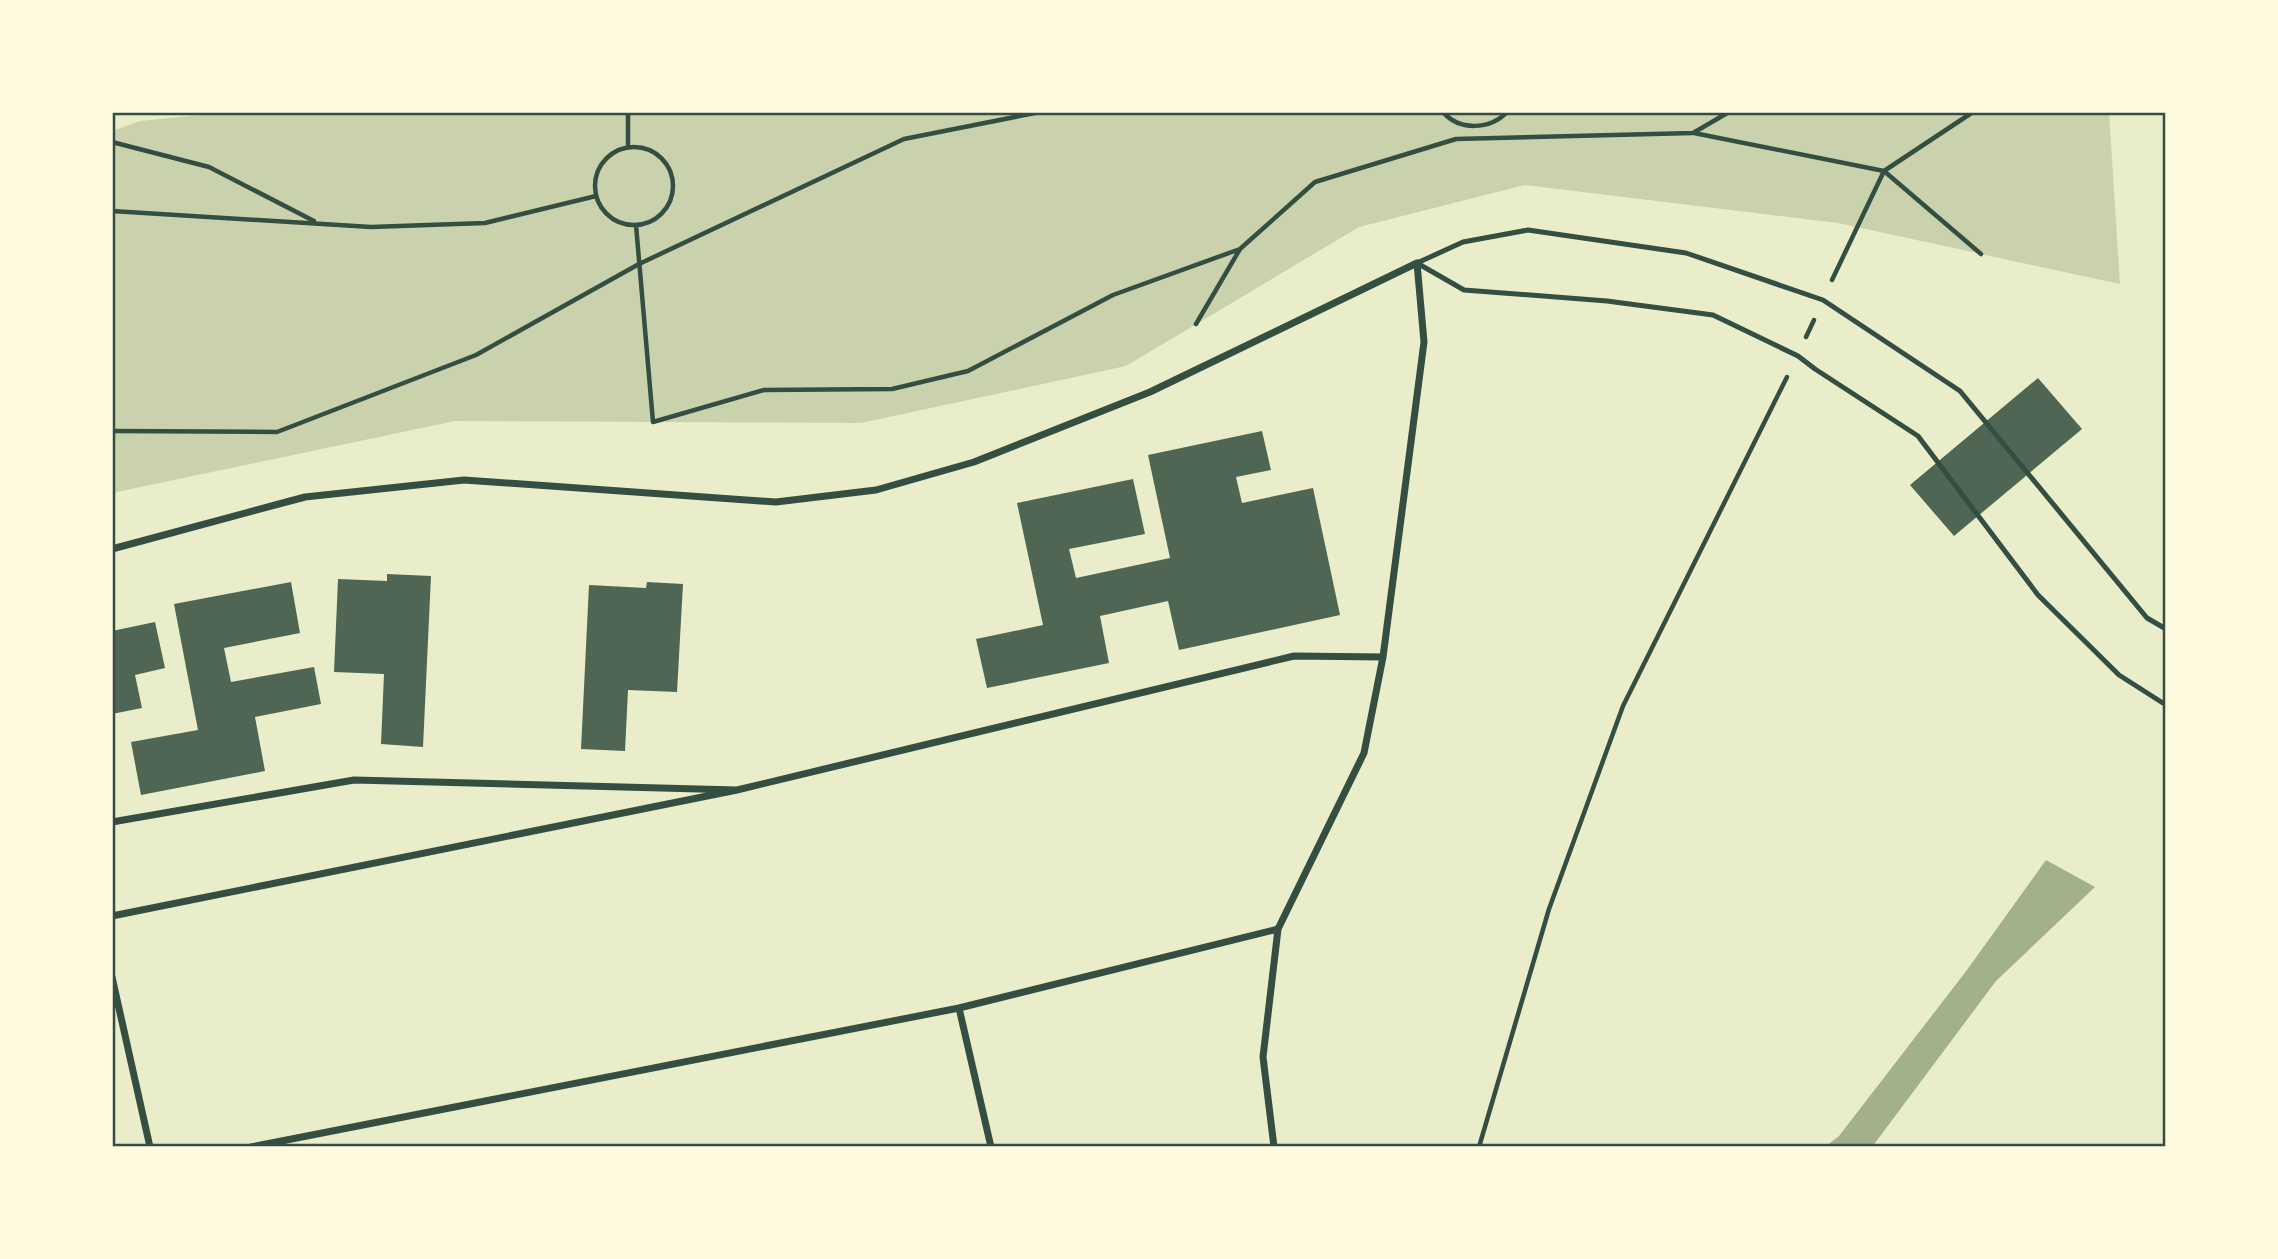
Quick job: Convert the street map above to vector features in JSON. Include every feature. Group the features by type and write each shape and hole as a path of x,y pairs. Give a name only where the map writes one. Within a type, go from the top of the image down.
{"street":[{"path":"112,549 305,497 464,480 776,502 876,490 974,462 1150,392 1417,263 1424,342 1383,657 1364,753 1278,929 1263,1057 1274,1147"},
{"path":"112,916 737,790 1294,656 1383,657"},
{"path":"112,822 354,780 737,790"},
{"path":"251,1147 959,1008 1278,929"},
{"path":"112,977 150,1147"},
{"path":"959,1008 991,1147"}],"lane":[{"path":"1417,263 1463,242 1528,230 1686,253 1823,300 1960,391 2147,618 2166,629"},
{"path":"1417,263 1464,290 1607,302 1713,315 1798,356 1918,436 2038,595 2119,675 2166,705"}],"path":[{"path":"628,112 628,146"},
{"path":"112,431 277,432 476,355 639,264 904,139 1040,112"},
{"path":"1443,112 1459,123 1475,126 1490,124 1507,112"},
{"path":"1693,133 1728,112"},
{"path":"1479,1147 1549,909 1623,706 1798,356 1884,171 1973,112"},
{"path":"1196,324 1240,249 1315,182 1456,139 1693,133 1884,171 1981,254"},
{"path":"112,142 209,167 318,223"},
{"path":"628,146 641,146 653,151 663,159 674,182 673,195 668,206 660,216 648,223 623,224 610,218 601,208 596,196 594,183 597,170 616,150 628,146"},
{"path":"112,211 372,227 485,223 596,196"},
{"path":"636,225 653,422 764,390 892,389 968,371 1113,295 1240,249"}],"shaded area":[{"path":"230,112 2109,112 2120,284 1838,223 1525,185 1359,227 1126,366 861,423 455,421 112,493 112,131 140,121"},
{"path":"2046,860 2095,887 1996,981 1872,1147 1825,1147 1839,1136 1967,970"}],"building":[{"path":"2038,378 2082,429 1954,536 1910,485"},
{"path":"1262,431 1271,470 1236,477 1242,503 1313,488 1340,615 1179,650 1168,601 1100,616 1109,663 987,688 976,639 1043,625 1017,503 1133,479 1145,534 1069,549 1076,578 1170,558 1148,455"},
{"path":"387,574 431,576 423,747 381,744 384,674 334,672 338,579 387,581"},
{"path":"291,582 300,633 224,648 231,682 314,667 321,704 255,717 265,771 141,795 131,742 198,730 174,604"},
{"path":"647,582 683,584 677,692 628,690 625,751 581,749 589,585 646,588"},
{"path":"155,622 165,668 135,675 142,708 112,714 112,631"}]}
